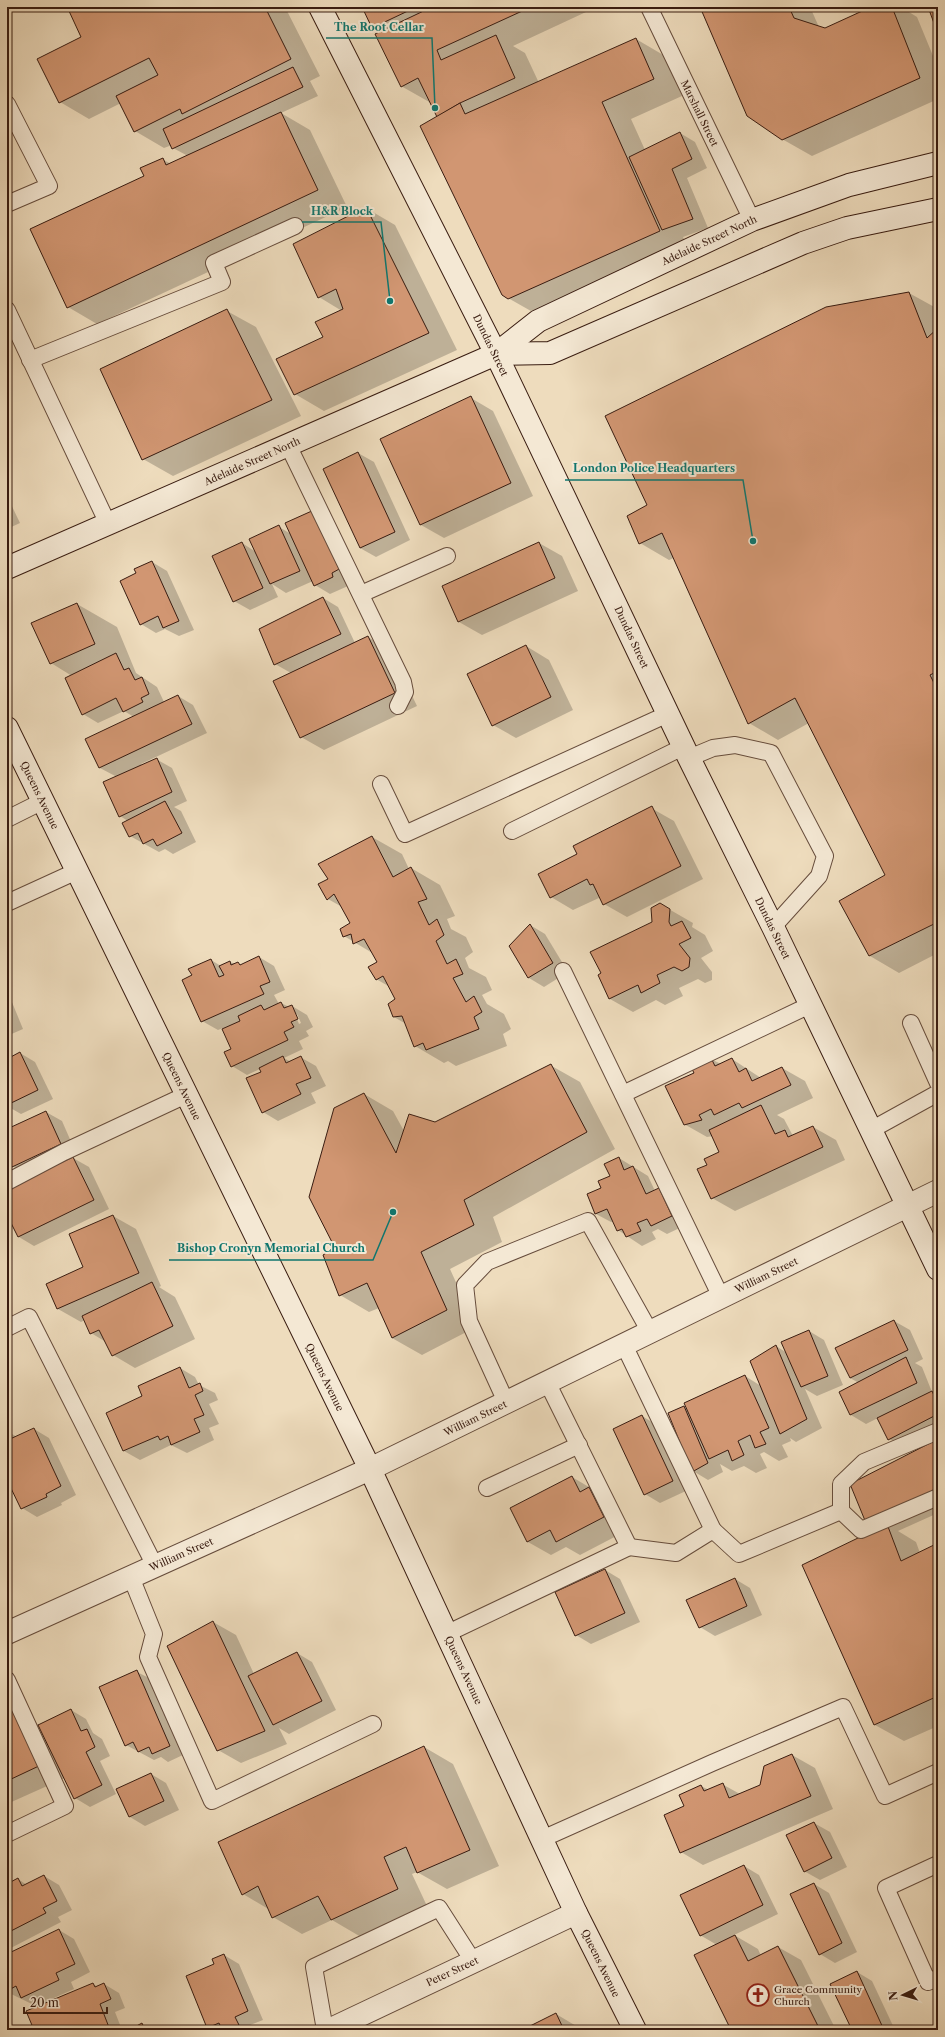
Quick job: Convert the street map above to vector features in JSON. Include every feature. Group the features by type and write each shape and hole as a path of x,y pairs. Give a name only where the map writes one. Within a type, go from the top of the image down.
{"main road":[{"name":"Dundas Street","path":"320,7 496,354 686,752 773,927 938,1269"},
{"name":"Adelaide Street North","path":"7,568 496,354 538,321 752,220 849,185 938,163"},
{"name":"Adelaide Street North","path":"496,354 550,353 803,243 847,228 938,209"},
{"name":"Queens Avenue","path":"7,728 370,1469 448,1633 576,1913 635,2030"},
{"name":"William Street","path":"7,1633 370,1469 938,1191"},
{"name":"Peter Street","path":"329,2030 576,1913"}],"lane":[{"name":"Marshall Street","path":"649,7 752,220"},
{"path":"7,104 49,186 7,204"},
{"path":"30,360 222,282 214,263 295,226"},
{"path":"7,310 108,524"},
{"path":"288,445 403,682 405,692 398,706"},
{"path":"361,594 447,556"},
{"path":"381,784 405,834 668,714"},
{"path":"512,830 686,752 735,745 771,753 825,856 819,876 773,927"},
{"path":"7,819 43,801"},
{"path":"7,903 77,871"},
{"path":"563,971 721,1297"},
{"path":"623,1094 810,1005"},
{"path":"911,1023 938,1083"},
{"path":"871,1130 938,1093"},
{"path":"7,1182 64,1152 186,1095"},
{"path":"506,1402 469,1321 466,1308 465,1285 487,1262 588,1221 650,1332"},
{"path":"7,1328 29,1317 155,1566"},
{"path":"624,1345 713,1530 739,1554 841,1511"},
{"path":"547,1382 629,1547"},
{"path":"938,1431 864,1462 841,1484 841,1511 861,1530 938,1497"},
{"path":"487,1488 579,1445"},
{"path":"448,1633 629,1547 676,1553 713,1530"},
{"path":"131,1577 154,1634 148,1657 212,1801 373,1724"},
{"path":"7,1680 65,1806 7,1834"},
{"path":"542,1839 712,1763 843,1707 885,1796 938,1772"},
{"path":"938,1864 886,1888 928,1982 938,1978"},
{"path":"325,2030 314,1967 439,1908 473,1962"}],"building":[{"path":"77,7 265,7 291,59 182,114 180,109 134,132 116,96 158,75 149,58 59,103 37,59 81,37 69,11"},
{"path":"362,7 409,7 410,10 372,28"},
{"path":"432,7 531,7 437,50 441,60 496,35 515,78 460,103 437,117 418,78 401,87 375,34"},
{"path":"700,7 789,7 794,18 825,28 871,7 892,7 920,78 782,140 747,116"},
{"path":"928,7 938,7 938,34"},
{"path":"636,38 654,79 602,102 660,231 508,299 502,295 420,126 460,103 465,114"},
{"path":"293,67 303,87 172,149 163,129"},
{"path":"281,112 318,190 67,308 30,229 144,176 140,168 163,158 166,165"},
{"path":"680,132 692,159 672,169 693,219 662,230 629,157"},
{"path":"366,207 429,333 294,395 276,359 323,337 315,322 343,309 336,289 318,298 293,244"},
{"path":"909,292 927,338 938,328 938,671 930,675 938,691 938,922 869,956 839,901 885,875 795,698 748,724 662,533 639,544 627,516 647,505 605,416 826,307"},
{"path":"227,309 272,400 142,460 100,369"},
{"path":"471,396 511,483 420,525 380,439"},
{"path":"358,452 395,532 360,548 323,469"},
{"path":"314,510 341,568 332,573 333,577 314,586 285,523"},
{"path":"279,525 300,571 270,584 249,539"},
{"path":"242,542 263,588 233,602 212,556"},
{"path":"539,542 555,578 458,622 442,586"},
{"path":"152,561 179,621 163,628 158,616 140,625 120,581 136,573 134,569"},
{"path":"323,597 341,634 274,665 259,629"},
{"path":"77,603 95,644 50,664 31,623"},
{"path":"368,636 395,693 300,738 273,681"},
{"path":"526,645 551,697 492,726 467,674"},
{"path":"116,653 124,670 129,668 135,680 142,677 149,694 141,698 143,702 123,712 116,698 82,715 65,678"},
{"path":"178,695 192,724 99,768 85,739"},
{"path":"157,758 172,792 119,817 103,782"},
{"path":"165,801 182,833 157,846 153,839 143,844 138,833 129,837 122,823"},
{"path":"652,806 681,866 603,905 593,884 590,885 587,879 550,898 538,874 577,854 573,846"},
{"path":"372,836 393,877 411,867 427,899 418,902 429,925 437,919 444,935 436,941 447,964 456,959 463,974 453,978 466,1002 474,996 482,1012 474,1017 479,1029 426,1050 423,1043 414,1047 402,1016 393,1017 388,1004 395,999 383,976 376,980 368,967 377,962 364,939 353,944 351,934 343,937 340,929 350,923 334,894 327,900 318,884 328,879 318,864"},
{"path":"660,903 670,909 669,922 671,926 682,921 691,938 679,944 690,958 689,967 682,971 674,967 657,975 660,983 641,993 638,985 609,999 598,975 601,973 590,952 652,922 651,908"},
{"path":"530,924 553,963 528,978 509,946"},
{"path":"259,956 270,982 260,986 264,994 201,1022 182,980 192,975 188,969 211,959 219,977 224,975 219,966 230,961 231,965 238,962 240,965"},
{"path":"281,1002 284,1008 292,1005 298,1019 291,1022 294,1027 284,1032 288,1040 231,1067 224,1052 231,1049 222,1029 240,1021 238,1016 261,1005 264,1010"},
{"path":"20,1052 38,1090 7,1105 7,1059"},
{"path":"283,1056 286,1063 301,1056 311,1078 296,1084 301,1094 262,1113 246,1078 261,1072 259,1068"},
{"path":"711,1058 715,1066 732,1058 739,1072 746,1068 752,1081 782,1067 791,1085 742,1108 739,1103 714,1115 711,1109 699,1115 702,1120 684,1125 665,1086 694,1073 691,1067"},
{"path":"551,1064 587,1132 464,1200 474,1225 421,1252 447,1310 392,1338 367,1283 339,1296 323,1255 335,1248 309,1197 334,1108 364,1093 396,1153 409,1114 435,1122"},
{"path":"761,1105 775,1134 785,1130 788,1137 813,1126 823,1147 711,1199 697,1169 707,1165 704,1159 719,1152 709,1130"},
{"path":"46,1111 61,1144 12,1167 7,1157 7,1129"},
{"path":"73,1157 94,1200 18,1237 7,1215 7,1189"},
{"path":"619,1157 624,1170 633,1166 646,1194 659,1188 672,1216 651,1226 647,1219 637,1223 641,1231 626,1237 622,1229 617,1231 607,1209 595,1214 587,1194 601,1188 598,1181 610,1176 604,1164"},
{"path":"113,1215 139,1273 57,1309 46,1284 83,1267 69,1234"},
{"path":"152,1282 173,1326 112,1356 99,1330 90,1334 82,1316"},
{"path":"894,1320 908,1350 850,1378 835,1348"},
{"path":"809,1330 828,1376 801,1387 781,1342"},
{"path":"776,1345 807,1419 780,1434 750,1361"},
{"path":"906,1357 917,1383 850,1415 839,1392"},
{"path":"180,1367 189,1388 200,1383 203,1391 195,1395 204,1415 194,1419 200,1432 171,1445 168,1436 160,1440 158,1436 123,1451 106,1413 142,1396 138,1386"},
{"path":"745,1375 769,1428 760,1432 766,1444 755,1448 750,1435 738,1441 744,1455 732,1461 728,1450 709,1459 684,1403"},
{"path":"932,1391 938,1404 938,1414 888,1440 877,1418"},
{"path":"684,1406 708,1463 692,1472 668,1413"},
{"path":"642,1415 673,1481 644,1495 613,1429"},
{"path":"34,1428 61,1486 46,1494 47,1497 21,1509 7,1480 7,1433 10,1439"},
{"path":"938,1439 938,1489 866,1523 850,1484"},
{"path":"572,1476 580,1492 589,1487 604,1517 556,1542 550,1530 527,1542 510,1508"},
{"path":"887,1524 901,1561 938,1543 938,1696 874,1725 802,1565"},
{"path":"605,1569 625,1613 575,1636 555,1592"},
{"path":"735,1578 747,1606 699,1628 686,1600"},
{"path":"213,1621 265,1731 217,1751 167,1646"},
{"path":"297,1652 322,1701 273,1725 248,1676"},
{"path":"137,1670 170,1746 152,1754 149,1747 138,1752 133,1742 125,1746 99,1687"},
{"path":"15,1709 41,1765 7,1781 7,1713"},
{"path":"71,1709 81,1731 87,1729 95,1747 86,1752 102,1785 74,1799 38,1725"},
{"path":"424,1746 470,1850 417,1873 406,1847 384,1857 398,1889 331,1920 318,1896 272,1918 258,1886 242,1895 218,1842"},
{"path":"792,1754 811,1796 680,1853 664,1815 684,1806 679,1795 701,1785 704,1791 723,1783 729,1798 760,1785 764,1766"},
{"path":"151,1773 164,1801 129,1817 116,1789"},
{"path":"814,1822 832,1858 804,1872 786,1835"},
{"path":"744,1865 763,1905 700,1936 680,1895"},
{"path":"44,1875 57,1901 43,1908 46,1913 7,1933 7,1884 18,1878 22,1886"},
{"path":"814,1883 842,1943 819,1955 790,1894"},
{"path":"59,1929 75,1964 56,1973 59,1980 21,1998 16,1986 7,1991 7,1954"},
{"name":"Grace Community Church","path":"735,1935 748,1961 778,1946 820,2030 731,2030 694,1955"},
{"path":"224,1954 248,2011 235,2017 239,2025 227,2030 222,2030 219,2023 207,2028 186,1976 214,1964 212,1959"},
{"path":"857,1971 884,2030 852,2030 830,1984"},
{"path":"93,1983 95,1987 104,1983 111,1999 100,2004 110,2030 34,2030 26,2011"},
{"path":"556,2013 564,2030 522,2030"},
{"path":"142,2023 145,2030 129,2030"}],"place":[{"name":"The Root Cellar","path":"435,108"},
{"name":"H&R Block","path":"390,301"},
{"name":"London Police Headquarters","path":"753,541"},
{"name":"Bishop Cronyn Memorial Church","path":"393,1212"},
{"name":"Grace Community Church","path":"758,1995"}]}
